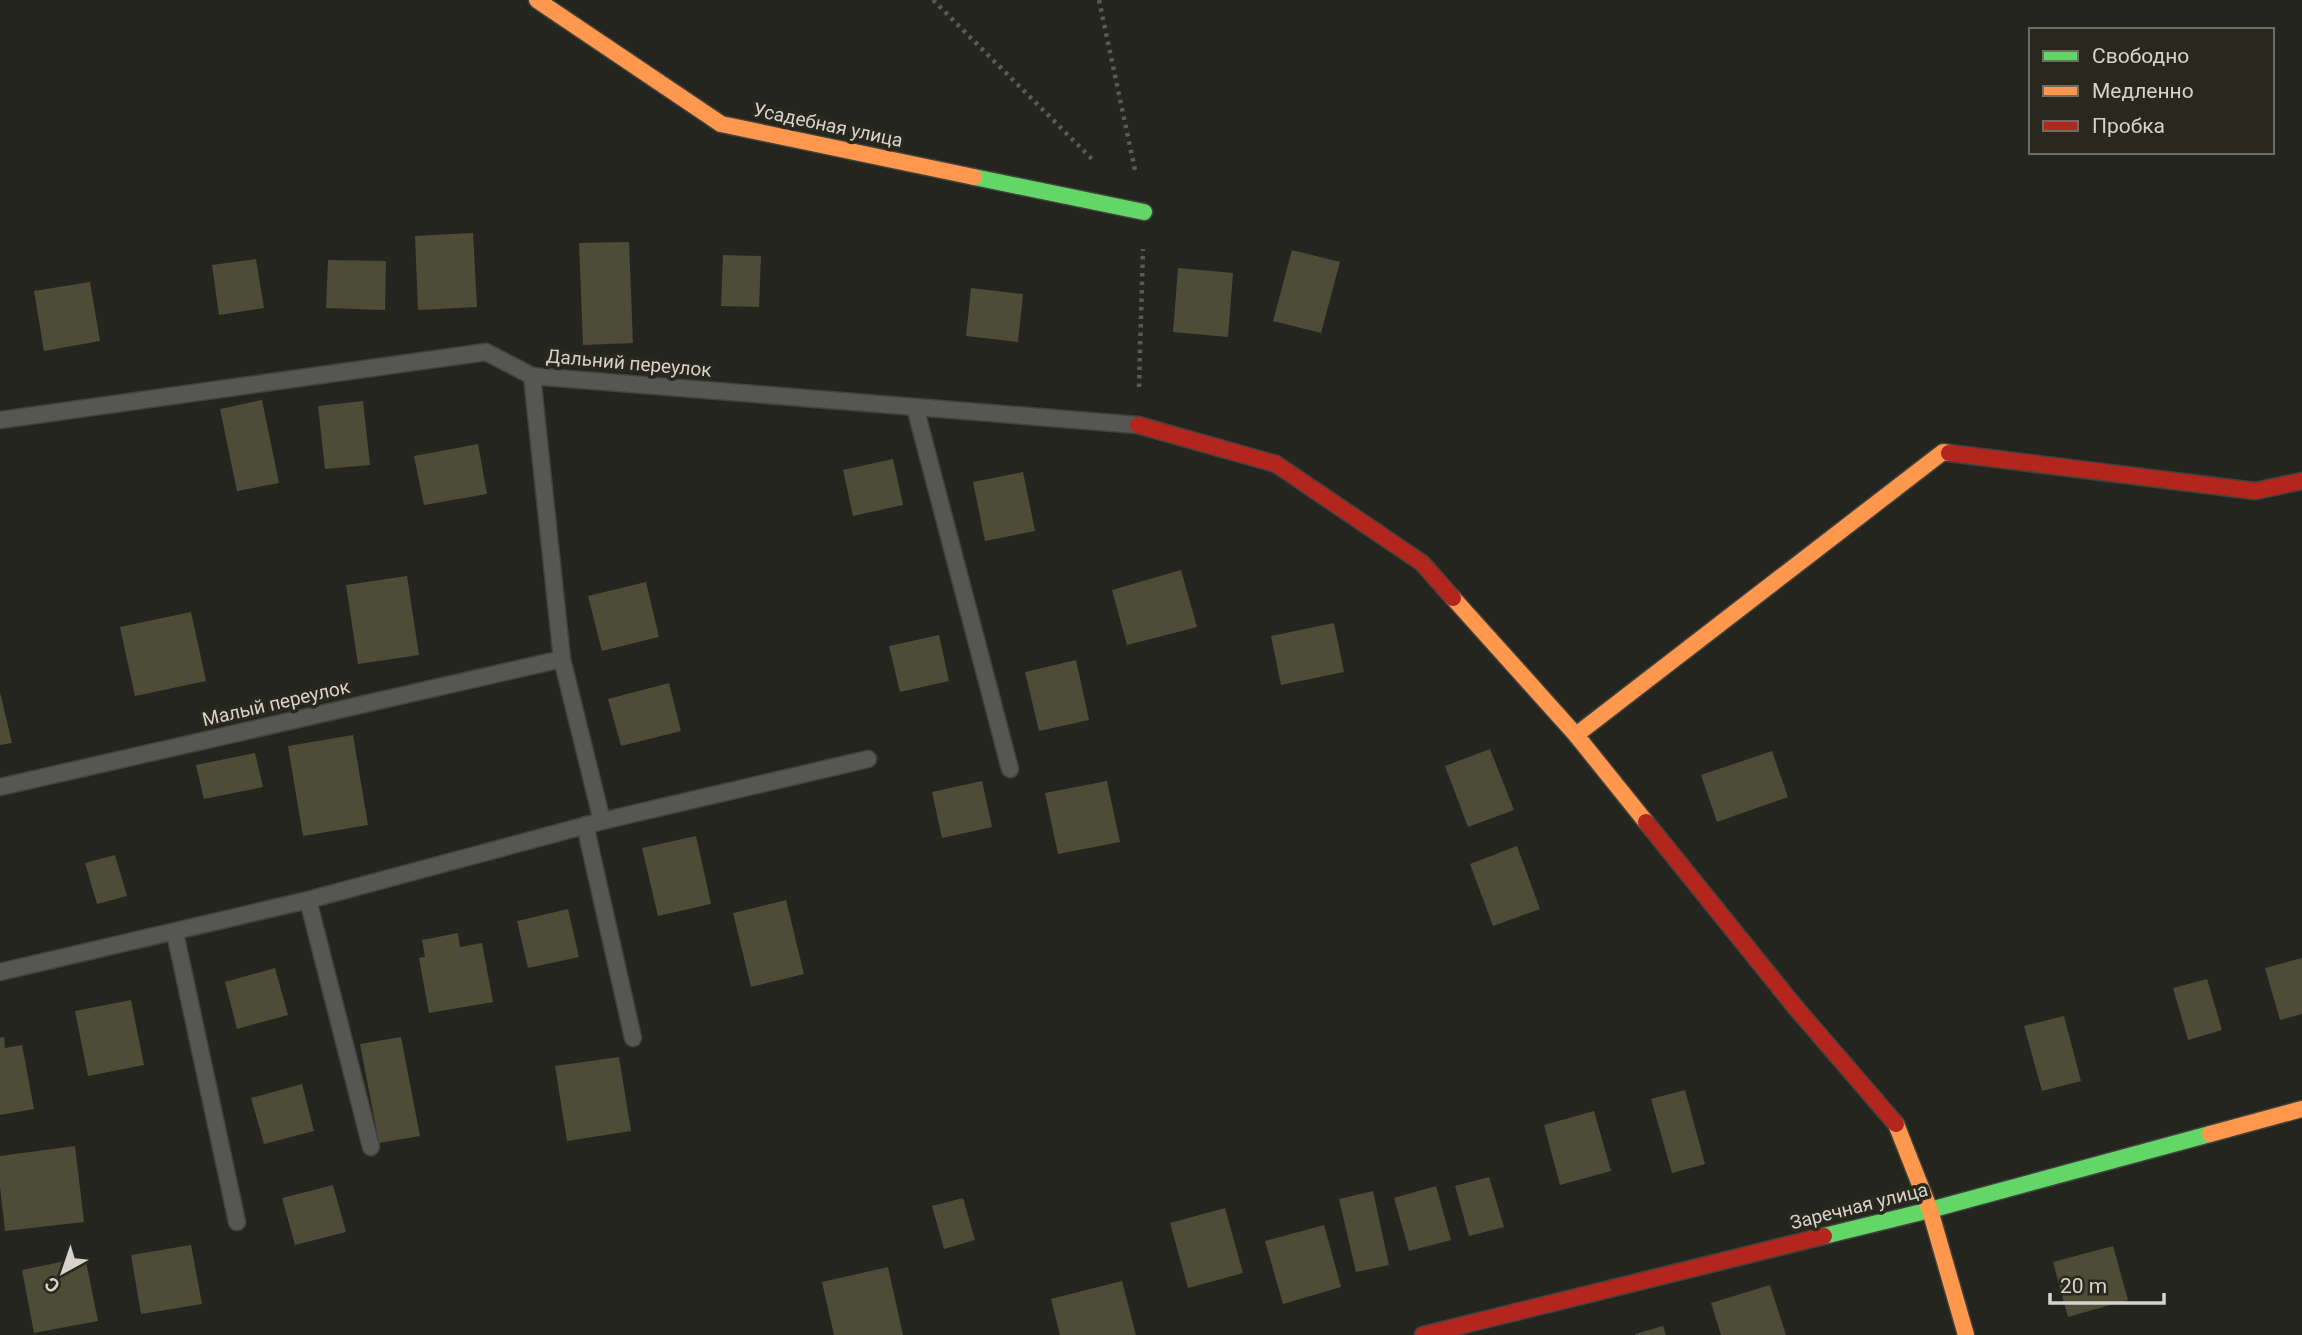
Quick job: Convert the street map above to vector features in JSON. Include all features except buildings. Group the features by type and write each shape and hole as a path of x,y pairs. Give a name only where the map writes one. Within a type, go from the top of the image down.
{"street":[{"name":"Усадебная улица","path":"537,0 721,124 1144,212"},
{"path":"1138,425 1276,464 1422,563 1576,736 1796,1008 1894,1120 1930,1210 1966,1335"},
{"path":"1576,736 1943,452 2255,491 2302,481"},
{"name":"Заречная улица","path":"1423,1335 1441,1333 1930,1210 2302,1109"}],"lane":[{"name":"Дальний переулок","path":"0,420 486,352 532,376 1138,425"},
{"path":"532,376 562,659 602,821"},
{"path":"915,407 1010,769"},
{"name":"Малый переулок","path":"0,787 562,659"},
{"path":"0,972 175,933 585,825 868,759"},
{"path":"585,825 634,1038"},
{"path":"308,900 371,1147"},
{"path":"175,933 237,1222"}],"path":[{"path":"1099,0 1144,212"}],"traffic: fast":[{"path":"974,177 1144,212"},
{"path":"1824,1236 2210,1134"}],"traffic: slow":[{"path":"537,0 721,124 974,177"},
{"path":"1576,735 1943,452 1949,453"},
{"path":"1453,598 1576,735 1646,822"},
{"path":"2210,1134 2302,1109"},
{"path":"1896,1124 1930,1210 1966,1335"}],"traffic: jam":[{"path":"1138,425 1276,464 1422,563 1453,598"},
{"path":"1949,453 2255,491 2302,481"},
{"path":"1646,822 1796,1008 1896,1124"},
{"path":"1423,1335 1824,1236"}]}
